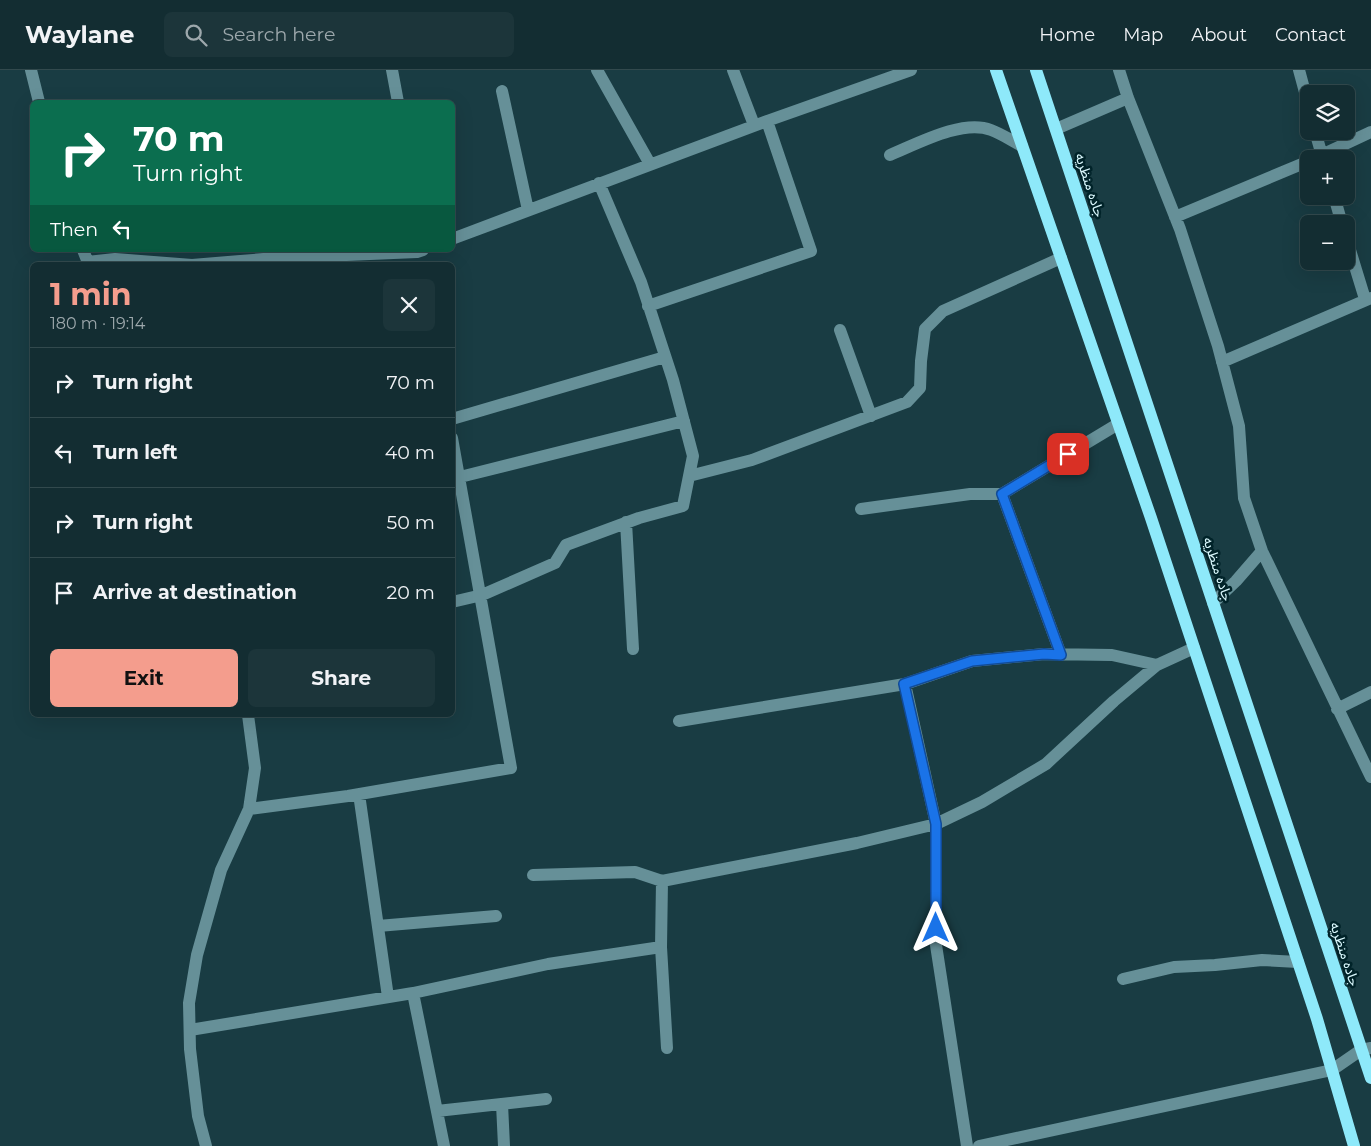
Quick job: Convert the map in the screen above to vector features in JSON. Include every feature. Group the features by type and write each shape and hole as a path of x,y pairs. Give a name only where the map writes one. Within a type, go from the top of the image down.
{"main road":[{"path":"996,70 1194,648 1298,962 1354,1146"},
{"name":"جاده منظریه","path":"1036,70 1213,603 1366,1049 1371,1078"}],"street":[{"path":"31,70 38,100"},
{"path":"392,70 398,100"},
{"path":"597,70 650,164"},
{"path":"733,70 754,125"},
{"path":"455,238 767,120 911,70"},
{"path":"1119,70 1128,98 1176,217 1222,362 1239,426 1244,498 1262,551 1371,777"},
{"path":"1298,70 1302,85"},
{"path":"502,91 528,210"},
{"path":"1056,129 1128,98"},
{"path":"648,306 811,251 767,120"},
{"path":"890,155 944,134 970,127 990,129 1022,146"},
{"path":"1335,150 1371,132"},
{"path":"1176,217 1300,165"},
{"path":"455,601 482,595 555,563 566,545 626,522 683,506 693,456 684,421 641,282 599,183"},
{"path":"228,262 398,252"},
{"path":"86,259 115,258 159,262"},
{"path":"689,476 752,460 907,402 920,388 925,329 943,311 1061,258"},
{"path":"1222,362 1322,320 1368,298 1355,262"},
{"path":"840,330 871,416"},
{"path":"455,418 665,357"},
{"path":"249,809 359,794 511,768 482,595 456,478 684,421"},
{"path":"861,509 970,494 1002,494 1118,424"},
{"path":"1002,494 1061,655"},
{"path":"626,522 633,649"},
{"path":"1213,603 1236,581 1262,551"},
{"path":"533,875 635,872 662,881 857,843 936,824 982,802 1046,764 1157,665 1194,648"},
{"path":"679,722 904,684 972,661 1044,654 1112,655 1157,665"},
{"path":"904,684 936,824 936,945 967,1146"},
{"path":"1337,708 1371,692"},
{"path":"206,1146 198,1116 190,1049 189,1003 197,955 221,870 249,809 255,768 248,717"},
{"path":"359,794 388,998"},
{"path":"662,881 661,947 668,1048"},
{"path":"378,926 496,916"},
{"path":"190,1030 388,998 548,964 661,947"},
{"path":"1123,979 1174,967 1262,960 1298,962"},
{"path":"413,993 444,1146"},
{"path":"979,1146 1332,1070 1366,1049"},
{"path":"437,1111 546,1099"},
{"path":"502,1104 504,1146"}],"route":[{"path":"936,928 936,824 904,684 972,661 1044,654 1061,655 1002,494 1068,454"}]}
